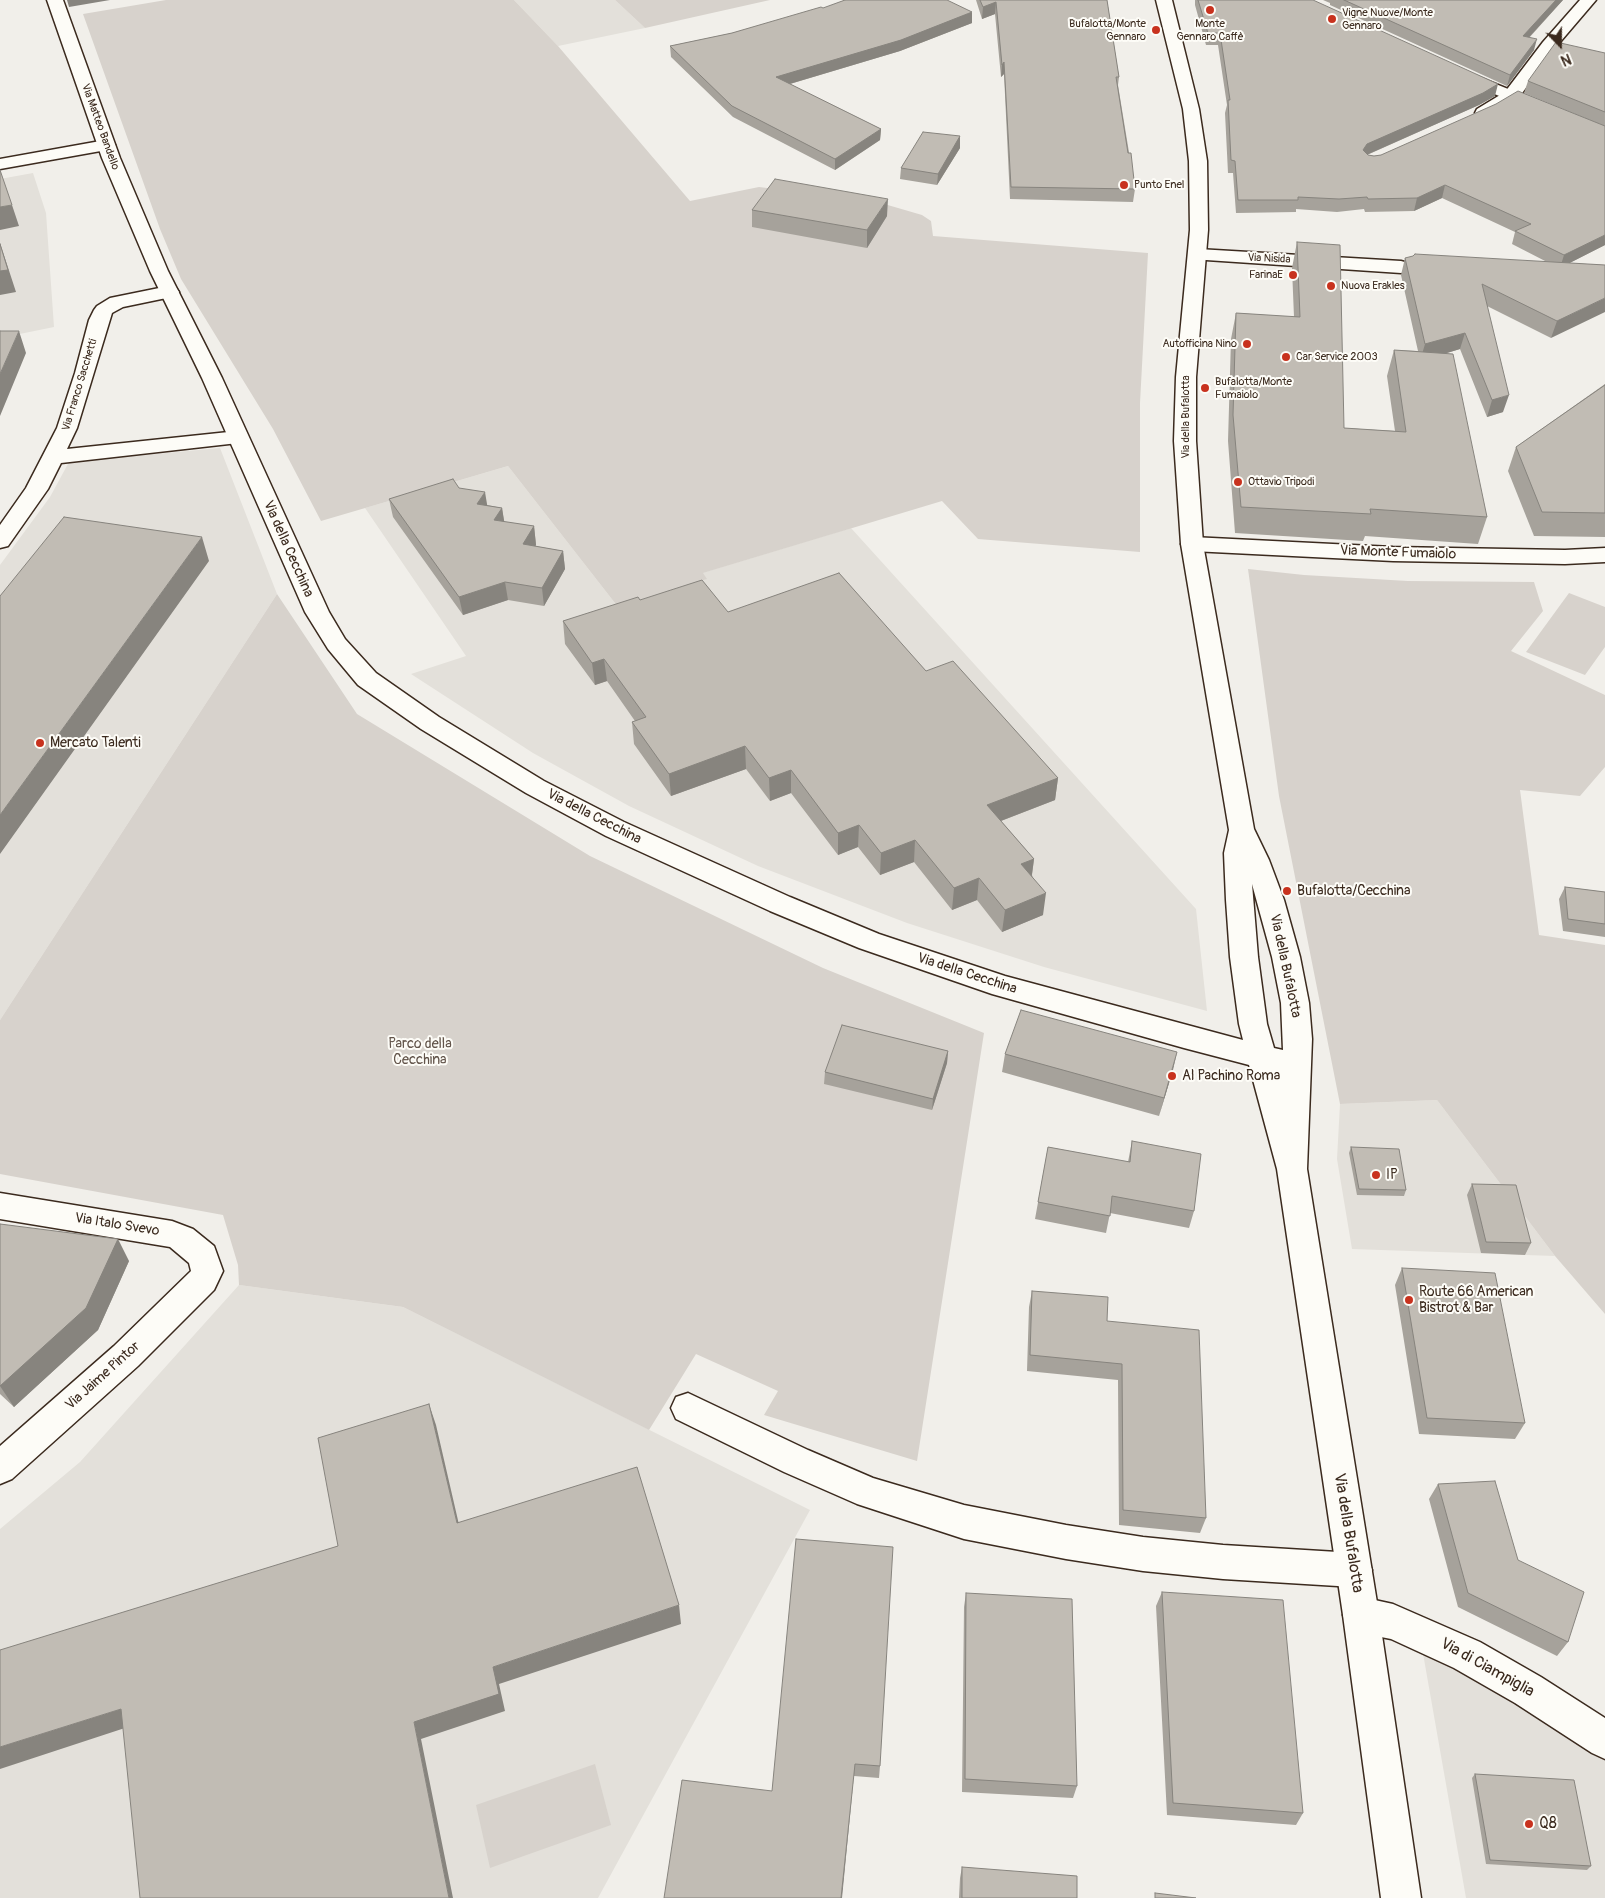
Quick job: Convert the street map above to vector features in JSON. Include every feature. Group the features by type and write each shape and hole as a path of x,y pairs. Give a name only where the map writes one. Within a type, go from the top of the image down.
{"street":[{"name":"Via Matteo Bandello","path":"55,0 106,145 151,251"},
{"path":"1468,119 1496,106 1511,96 1549,45 1588,0"},
{"name":"Via della Bufalotta","path":"1166,1 1183,72 1193,127 1200,203 1198,255 1186,377 1185,441 1192,544 1242,829 1271,900 1286,957 1297,1015 1298,1065 1292,1169"},
{"path":"1549,45 1566,48"},
{"path":"1450,70 1605,134"},
{"path":"0,164 106,145"},
{"name":"Via della Cecchina","path":"151,251 169,292 212,378 314,607 345,655 374,685 492,763 570,806 655,848 780,904 869,940 1002,986 1298,1065"},
{"name":"Via Nisida","path":"1198,255 1401,267"},
{"name":"Via Franco Sacchetti","path":"0,541 37,489 72,417 99,320 104,310 117,302 169,292"},
{"path":"53,457 238,438"},
{"name":"Via Monte Fumaiolo","path":"1192,544 1393,554 1546,557 1605,556"},
{"name":"Via della Bufalotta","path":"1242,829 1237,853 1244,957 1253,1024 1292,1169 1361,1615 1401,1898"},
{"name":"Via Italo Svevo","path":"0,1206 172,1234 182,1238 203,1256 207,1270 203,1280"},
{"name":"Via Jaime Pintor","path":"0,1468 126,1356 203,1280"},
{"path":"688,1408 851,1486 896,1502 964,1522 1066,1542 1143,1554 1223,1562 1354,1570"},
{"name":"Via di Ciampiglia","path":"1361,1615 1377,1617 1399,1624 1467,1656 1528,1690 1605,1740"}],"shaded area":[{"path":"514,0 615,0 645,28 558,46"},
{"path":"33,173 46,213 54,327 0,338 0,179"},
{"path":"220,448 277,594 0,1020 0,565 50,497 69,462"},
{"path":"508,466 618,607 706,579 702,573 851,528 1196,909 1207,1011 1044,967 907,923 758,866 629,806 533,753 411,674 466,656 365,508"},
{"path":"1437,1100 1555,1256 1352,1249 1337,1159 1340,1104"},
{"path":"239,1285 403,1307 810,1510 598,1898 0,1898 0,1529 80,1462"},
{"path":"1421,1642 1605,1750 1605,1898 1466,1898"}],"green space":[{"path":"166,0 514,0 558,46 690,201 759,187 874,201 922,215 931,221 933,236 1148,253 1140,403 1140,552 978,539 942,501 703,573 707,579 618,607 508,466 321,521 273,429 181,279 160,229 83,14"},
{"path":"615,0 770,0 645,28"},
{"path":"1248,569 1304,575 1408,581 1534,582 1543,611 1511,651 1605,695 1605,767 1580,796 1520,790 1539,935 1605,945 1605,1314 1555,1256 1437,1100 1340,1104 1279,796"},
{"path":"1569,593 1605,607 1605,647 1585,675 1526,652"},
{"name":"Parco della Cecchina","path":"277,594 357,714 590,856 823,968 984,1033 917,1461 764,1415 778,1391 696,1354 649,1430 403,1307 239,1285 238,1265 223,1215 0,1174 0,1020"},
{"path":"595,1764 611,1825 490,1868 476,1805"}],"building":[{"path":"845,0 947,0 972,12 901,40 776,77 881,129 835,159 732,106 670,46 732,33 823,8"},
{"path":"980,0 1107,0 1119,77 1116,77 1128,153 1131,153 1135,189 1011,187 1004,62 1002,65 996,2 983,7"},
{"path":"1198,0 1313,0 1498,84 1483,93 1367,144 1363,150 1368,155 1381,155 1496,104 1518,91 1605,126 1605,235 1564,255 1515,231 1531,224 1445,185 1417,198 1368,199 1367,197 1339,199 1298,197 1298,200 1238,200 1235,161 1231,160 1228,100 1230,100 1220,33 1208,33"},
{"path":"1344,0 1556,0 1523,36 1537,39 1510,75"},
{"path":"1556,42 1605,53 1605,112 1528,81"},
{"path":"923,132 960,136 938,174 901,168"},
{"path":"0,170 12,205 0,207"},
{"path":"775,179 888,199 867,230 752,210"},
{"path":"1297,242 1340,245 1344,428 1406,432 1394,350 1453,354 1487,517 1370,509 1371,514 1241,507 1233,415 1236,313 1300,317"},
{"path":"0,244 8,270 0,271"},
{"path":"1415,254 1605,265 1605,298 1557,321 1482,284 1509,395 1492,400 1465,333 1425,344 1405,258"},
{"path":"0,331 19,331 0,374"},
{"path":"1605,385 1605,513 1542,512 1516,447"},
{"path":"453,479 459,488 485,492 477,504 502,508 494,520 534,526 523,544 563,551 542,588 505,582 459,597 389,499"},
{"name":"Mercato Talenti","path":"64,517 202,537 0,815 0,596"},
{"path":"839,573 926,671 953,661 1058,778 987,805 1034,859 1021,864 1046,893 1005,910 979,878 954,888 915,840 881,853 859,825 838,833 791,770 769,778 745,746 669,774 632,722 646,717 604,659 592,663 563,621 638,597 640,600 702,580 728,612"},
{"path":"1565,887 1605,892 1605,924 1568,919"},
{"path":"1021,1010 1177,1052 1164,1098 1005,1054"},
{"path":"842,1025 948,1051 933,1099 825,1072"},
{"path":"1132,1141 1201,1154 1194,1211 1112,1196 1110,1216 1038,1202 1048,1147 1130,1162"},
{"name":"IP","path":"1351,1147 1399,1149 1406,1190 1359,1189"},
{"path":"1472,1184 1516,1185 1531,1243 1486,1242"},
{"path":"0,1224 118,1239 86,1308 0,1386"},
{"path":"1402,1268 1495,1273 1525,1423 1427,1418"},
{"path":"1032,1291 1108,1297 1107,1321 1199,1330 1206,1518 1123,1510 1122,1364 1030,1355"},
{"path":"429,1404 457,1523 637,1467 679,1605 493,1667 499,1694 414,1722 449,1898 140,1898 121,1709 0,1747 0,1650 338,1546 318,1438"},
{"path":"1495,1481 1518,1560 1584,1592 1568,1642 1468,1593 1438,1484"},
{"path":"796,1539 893,1547 880,1766 855,1764 841,1898 664,1898 682,1780 772,1791"},
{"path":"1162,1592 1283,1600 1303,1813 1173,1803"},
{"path":"966,1593 1072,1599 1077,1786 965,1779"},
{"name":"Q8","path":"1475,1774 1574,1780 1591,1866 1490,1860"},
{"path":"962,1867 1077,1876 1077,1898 962,1898"},
{"path":"1155,1893 1196,1898 1155,1898"}],"place":[{"name":"Monte Gennaro Caffè","path":"1210,10"},
{"name":"Vigne Nuove/Monte Gennaro","path":"1332,19"},
{"name":"Bufalotta/Monte Gennaro","path":"1156,30"},
{"name":"Punto Enel","path":"1124,185"},
{"name":"FarinaE","path":"1293,275"},
{"name":"Nuova Erakles","path":"1331,286"},
{"name":"Autofficina Nino","path":"1247,344"},
{"name":"Car Service 2003","path":"1286,357"},
{"name":"Bufalotta/Monte Fumaiolo","path":"1205,388"},
{"name":"Ottavio Tripodi","path":"1238,482"},
{"name":"Mercato Talenti","path":"40,743"},
{"name":"Bufalotta/Cecchina","path":"1287,891"},
{"name":"Al Pachino Roma","path":"1172,1076"},
{"name":"IP","path":"1376,1175"},
{"name":"Route 66 American Bistrot & Bar","path":"1409,1300"},
{"name":"Q8","path":"1529,1824"}]}
